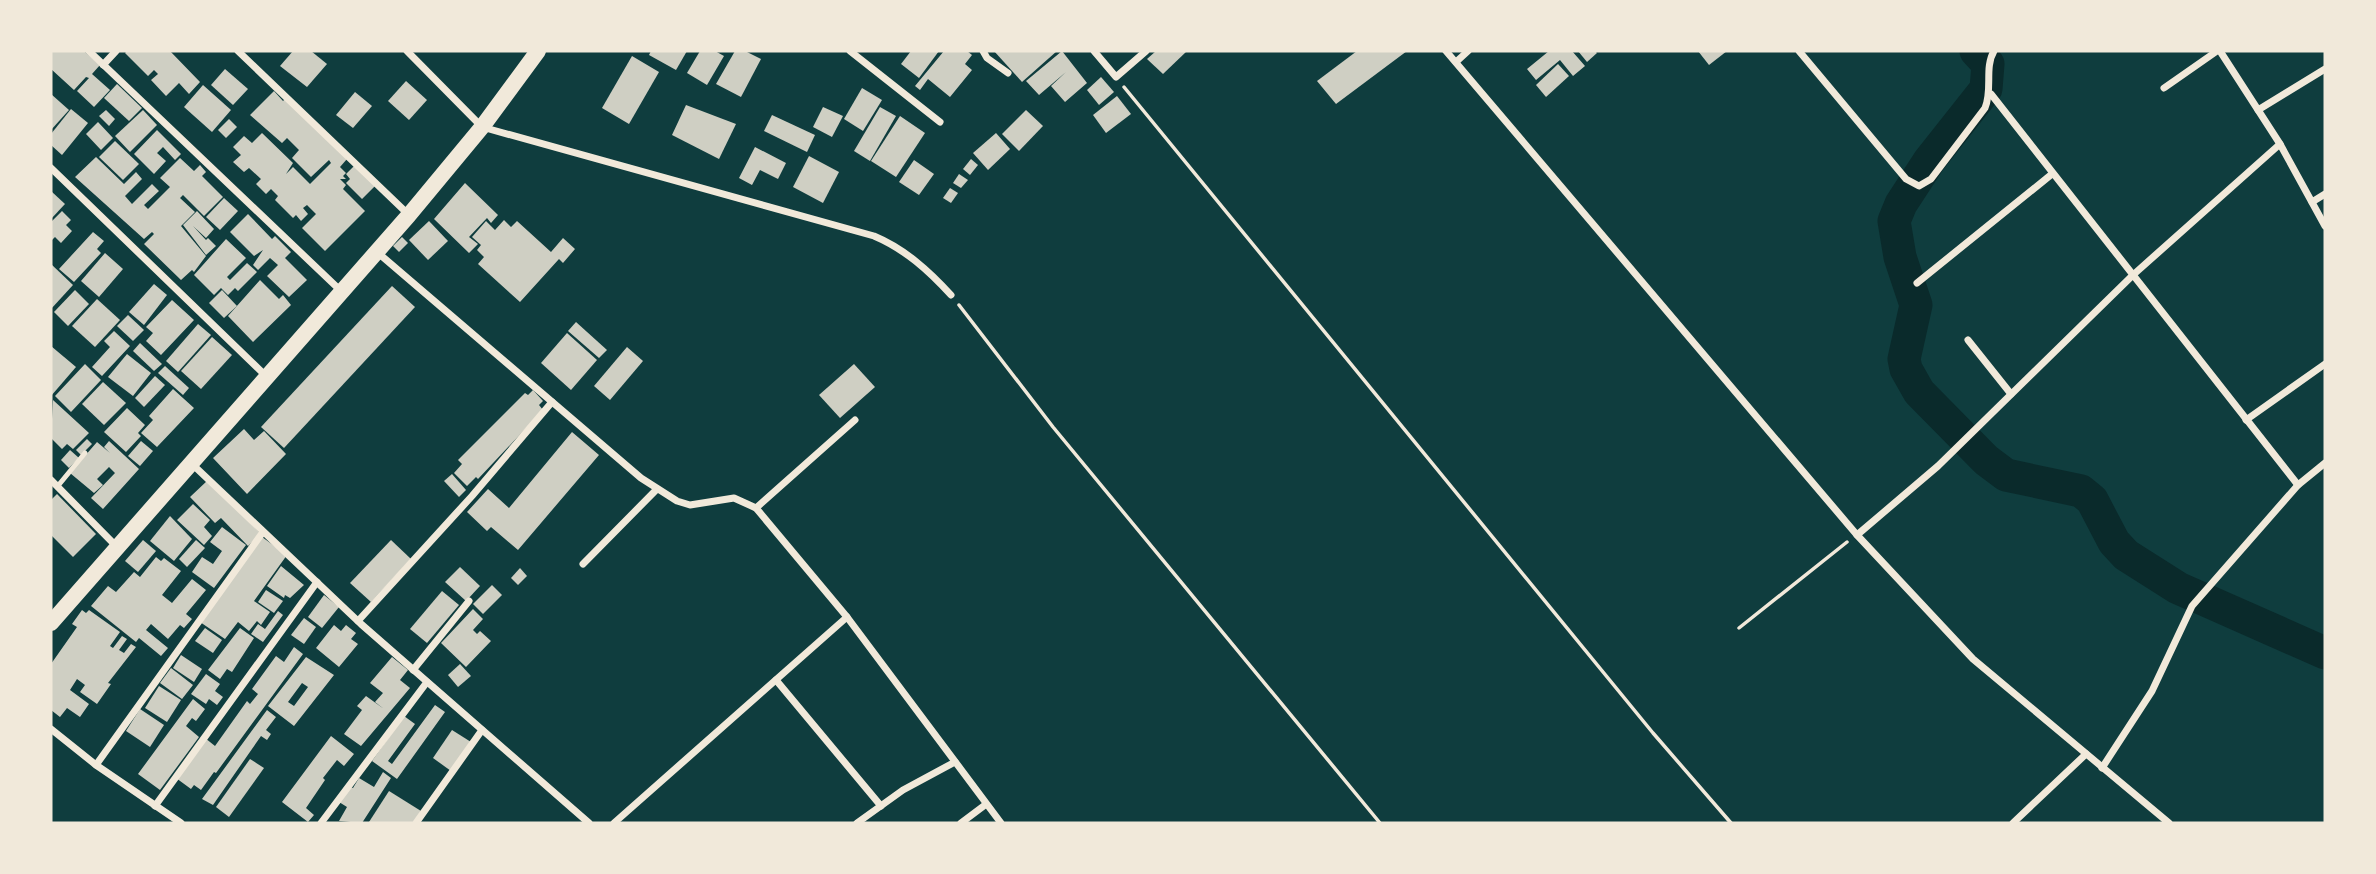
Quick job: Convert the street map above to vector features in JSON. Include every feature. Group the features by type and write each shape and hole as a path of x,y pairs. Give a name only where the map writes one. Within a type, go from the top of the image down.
{"main road":[{"path":"51,623 409,215 482,127 538,51"}],"street":[{"path":"89,51 341,291"},
{"path":"103,65 116,51"},
{"path":"238,51 409,215"},
{"path":"407,51 482,127 874,236 928,270 951,295"},
{"path":"850,51 940,122"},
{"path":"983,51 987,58 1008,73"},
{"path":"1094,51 1116,77 1146,51"},
{"path":"1446,51 1857,535 1973,659 2169,823"},
{"path":"1455,62 1468,51"},
{"path":"1799,51 1906,179 1919,186 1931,179 1972,128 1991,94 1990,61 1994,51"},
{"path":"2164,88 2219,51 2280,144 2325,226"},
{"path":"2258,110 2325,69"},
{"path":"1991,94 2298,485"},
{"path":"1857,535 1938,466 2133,275 2280,144"},
{"path":"51,168 268,377"},
{"path":"1917,284 2052,174"},
{"path":"2312,202 2325,194"},
{"path":"376,252 657,489 690,505 734,498 756,508 847,617 1001,823"},
{"path":"1968,340 2011,394"},
{"path":"2246,420 2325,364"},
{"path":"358,621 472,496 552,402"},
{"path":"756,508 855,420"},
{"path":"190,463 358,621 589,823"},
{"path":"2102,768 2152,691 2188,613 2298,485 2323,468"},
{"path":"54,484 117,548"},
{"path":"583,564 657,489"},
{"path":"96,765 263,532"},
{"path":"155,806 317,582"},
{"path":"413,670 469,601"},
{"path":"614,823 847,617"},
{"path":"776,680 881,806"},
{"path":"321,823 428,682"},
{"path":"51,729 96,765 181,823"},
{"path":"416,823 482,730"},
{"path":"2013,823 2085,754"},
{"path":"857,823 955,762"},
{"path":"961,823 985,805"}],"lane":[{"path":"54,484 85,453"}],"path":[{"path":"1116,77 1644,722 1731,823"},
{"path":"951,295 1053,427 1380,823"},
{"path":"1739,628 1857,535"}],"building":[{"path":"51,51 84,51 100,65 92,74 110,90 94,107 77,91 89,78 86,77 74,90 51,69"},
{"path":"170,51 200,82 189,94 179,83 166,96 151,80 158,74 154,70 148,76 125,53"},
{"path":"293,51 311,51 327,64 307,87 280,66"},
{"path":"651,51 687,51 676,70 649,55"},
{"path":"700,51 715,51 724,56 707,85 687,73"},
{"path":"735,51 745,51 761,59 741,97 716,84"},
{"path":"911,51 939,51 919,78 901,64"},
{"path":"944,51 967,51 972,55 965,64 972,70 950,97 928,79 920,90 915,86"},
{"path":"994,51 1057,51 1022,82"},
{"path":"1062,51 1087,83 1065,102 1051,86 1066,72 1039,95 1026,81"},
{"path":"1156,51 1187,51 1163,74 1147,59"},
{"path":"1357,51 1407,51 1336,104 1317,81"},
{"path":"1549,51 1572,51 1585,66 1573,76 1560,60 1536,80 1527,69"},
{"path":"1578,51 1595,51 1597,53 1587,62"},
{"path":"1698,51 1727,51 1709,65"},
{"path":"632,56 659,72 629,124 602,108"},
{"path":"1558,64 1569,76 1546,97 1536,85"},
{"path":"225,69 248,89 233,105 211,85"},
{"path":"1101,77 1114,92 1099,105 1087,90"},
{"path":"406,81 427,100 409,120 388,101"},
{"path":"117,84 142,108 129,121 104,98"},
{"path":"203,85 231,110 212,132 184,107"},
{"path":"862,88 882,100 863,131 844,119"},
{"path":"274,91 283,101 286,98 347,159 340,167 346,173 343,176 346,179 340,179 346,185 343,189 365,211 325,251 302,228 316,214 307,205 303,208 308,214 301,221 296,215 293,218 275,200 278,196 271,189 266,194 256,184 261,179 249,168 244,172 233,162 241,155 233,147 244,136 252,143 262,133 293,163 286,174 293,167 310,184 331,163 329,160 311,177 292,158 299,150 287,138 282,143 250,115"},
{"path":"355,92 372,106 353,128 336,115"},
{"path":"51,94 69,110 51,130"},
{"path":"1117,96 1131,114 1106,133 1093,115"},
{"path":"686,105 736,124 719,159 672,135"},
{"path":"823,107 843,116 832,137 813,127"},
{"path":"880,107 896,116 870,161 854,151"},
{"path":"71,109 88,123 62,155 51,145 51,134"},
{"path":"106,110 115,119 109,126 99,116"},
{"path":"143,110 157,125 130,152 115,136"},
{"path":"1026,110 1043,126 1019,151 1002,134"},
{"path":"772,115 815,135 807,152 764,131"},
{"path":"900,116 925,133 896,177 871,161"},
{"path":"229,119 237,127 226,138 218,130"},
{"path":"98,122 113,138 101,150 86,134"},
{"path":"157,130 181,154 175,160 163,147 157,153 166,161 154,174 134,154"},
{"path":"996,133 1010,149 988,170 973,153"},
{"path":"115,141 139,164 123,180 99,157"},
{"path":"755,147 786,163 778,179 760,170 752,185 739,178"},
{"path":"809,156 839,172 823,203 793,187"},
{"path":"96,157 124,184 136,172 142,179 125,196 132,204 152,184 159,191 144,205 148,209 170,187 160,178 180,158 194,171 200,165 206,172 202,176 223,197 204,216 183,195 180,198 195,212 181,226 206,256 194,272 192,270 181,280 144,244 154,234 152,232 144,239 75,177"},
{"path":"971,159 978,165 970,175 963,169"},
{"path":"914,160 934,174 919,195 899,182"},
{"path":"355,165 376,185 362,199 346,183 350,179 346,174"},
{"path":"959,174 968,180 961,188 953,183"},
{"path":"465,183 498,215 491,223 487,218 469,237 478,244 469,253 434,219"},
{"path":"950,188 958,193 951,203 943,198"},
{"path":"51,191 65,204 51,219"},
{"path":"224,198 238,211 220,230 206,217"},
{"path":"62,211 71,220 66,225 72,231 61,243 55,237 51,241 51,222"},
{"path":"197,211 214,229 206,238 193,226 206,240 208,238 216,246 206,255 183,225"},
{"path":"248,214 272,239 275,236 291,252 285,258 307,280 289,297 267,276 278,265 270,258 258,270 253,265 263,250 254,256 230,232"},
{"path":"504,220 511,227 517,221 551,252 563,238 575,249 563,263 559,259 520,302 478,264 484,257 477,250 481,245 472,237 486,221 495,230"},
{"path":"429,221 448,241 428,260 409,240"},
{"path":"93,232 104,241 97,249 101,253 74,282 59,269"},
{"path":"402,237 408,243 399,252 393,246"},
{"path":"226,239 246,258 227,277 230,280 247,263 257,272 238,291 235,288 228,295 221,288 214,295 194,275"},
{"path":"105,253 123,269 99,297 81,281"},
{"path":"51,264 73,285 51,309"},
{"path":"260,280 279,299 283,295 291,305 253,342 228,316"},
{"path":"154,284 167,295 144,325 129,312"},
{"path":"392,286 415,307 284,448 261,427"},
{"path":"75,290 89,304 68,326 54,312"},
{"path":"222,290 237,306 224,318 209,303"},
{"path":"97,299 120,320 95,347 72,326"},
{"path":"172,300 194,320 161,355 146,341 153,333 146,327"},
{"path":"128,315 144,330 133,341 117,326"},
{"path":"576,322 607,350 599,358 568,331"},
{"path":"198,324 211,335 178,372 166,361"},
{"path":"114,331 130,346 102,376 92,367 110,347 104,341"},
{"path":"567,333 597,360 571,390 541,363"},
{"path":"212,337 232,355 201,389 181,371"},
{"path":"140,343 162,364 154,371 133,351"},
{"path":"51,346 76,367 51,396"},
{"path":"627,347 643,361 610,400 594,386"},
{"path":"127,354 151,373 133,396 108,377"},
{"path":"85,364 101,380 71,412 55,396"},
{"path":"854,364 875,387 840,418 819,395"},
{"path":"165,366 189,388 183,395 158,373"},
{"path":"155,376 165,385 144,407 135,398"},
{"path":"103,382 126,403 104,425 82,404"},
{"path":"173,389 194,408 157,447 141,433 153,420 149,416"},
{"path":"533,390 543,401 539,405 543,410 478,479 476,477 467,486 454,473 462,464 458,460 525,393 528,395"},
{"path":"53,400 89,433 73,449 67,444 62,449 51,438"},
{"path":"127,408 145,425 138,433 141,436 126,452 104,432"},
{"path":"244,429 254,440 264,431 286,454 247,494 213,458"},
{"path":"572,432 599,455 518,550 491,527 487,531 467,512 488,489 509,508"},
{"path":"87,439 92,444 81,455 76,450"},
{"path":"109,441 139,469 103,509 91,498 115,473 109,467 97,479 103,485 94,493 70,473 97,442 110,453 104,447"},
{"path":"141,441 153,451 140,466 128,456"},
{"path":"70,450 79,458 69,468 61,460"},
{"path":"452,474 466,490 459,497 444,481"},
{"path":"208,480 261,534 248,546 221,518 215,523 190,497"},
{"path":"57,494 96,534 73,557 51,535 51,500"},
{"path":"193,504 210,520 204,527 212,536 204,545 177,520"},
{"path":"170,516 192,539 174,561 150,541"},
{"path":"222,527 246,545 214,588 192,572 202,557 213,564 222,551 210,542"},
{"path":"262,537 287,555 254,601 270,612 261,625 257,621 249,631 238,622 225,639 200,622"},
{"path":"143,540 156,551 138,572 125,561"},
{"path":"196,540 205,548 187,567 179,559"},
{"path":"391,540 411,559 371,602 350,583"},
{"path":"156,557 161,561 164,558 181,571 162,595 172,603 192,579 206,590 186,614 192,619 184,628 180,625 168,639 151,624 146,630 168,648 161,656 139,638 136,642 91,606 108,586 116,592 134,572 140,577"},
{"path":"281,566 304,585 290,598 285,595 284,598 267,586"},
{"path":"460,567 480,586 466,601 445,582"},
{"path":"520,568 527,576 518,585 511,578"},
{"path":"492,585 502,595 483,614 473,604"},
{"path":"266,590 283,601 274,613 258,602"},
{"path":"442,591 459,605 427,643 410,629"},
{"path":"324,595 339,607 322,628 308,617"},
{"path":"473,609 483,619 473,630 477,634 480,631 491,641 466,667 441,643"},
{"path":"82,610 86,613 89,610 120,632 110,646 113,648 122,636 127,639 119,650 124,653 131,644 136,647 108,683 111,684 97,704 80,692 85,685 77,679 70,690 89,704 80,717 67,708 60,717 51,710 51,664 77,627 72,624"},
{"path":"278,611 283,615 263,642 251,634 258,624 265,629"},
{"path":"304,618 316,627 304,644 291,635"},
{"path":"334,625 341,631 346,625 356,633 351,639 358,644 339,667 316,648"},
{"path":"205,628 222,640 213,653 195,641"},
{"path":"240,628 254,638 232,672 227,669 220,679 208,670"},
{"path":"294,647 303,654 201,790 194,785 191,789 176,778 205,738 215,746 247,701 250,704 258,694 252,689 276,656 284,662"},
{"path":"181,655 202,669 194,682 173,668"},
{"path":"306,657 334,675 294,726 268,706","holes":["302,683 308,687 294,706 288,702"]},
{"path":"392,657 408,670 400,680 410,688 361,746 344,734 362,710 357,706 366,696 384,709 375,702 383,693 370,683"},
{"path":"460,664 471,676 458,687 448,675"},
{"path":"171,668 193,685 182,699 160,683"},
{"path":"206,674 220,684 215,691 223,697 217,705 209,699 206,704 191,694"},
{"path":"159,686 181,700 167,722 145,708"},
{"path":"193,699 205,709 196,721 192,718 186,726 199,737 160,790 138,774"},
{"path":"435,705 445,712 397,779 372,761 404,716 415,724 388,761 392,764"},
{"path":"140,709 164,725 150,747 126,731"},
{"path":"267,710 276,717 266,730 271,734 267,740 261,736 213,805 202,799"},
{"path":"452,730 471,742 451,771 433,758"},
{"path":"331,736 354,754 344,766 337,760 323,778 325,780 306,808 314,815 308,822 282,802"},
{"path":"250,759 264,768 229,817 216,807"},
{"path":"383,772 391,778 362,823 339,821 347,807 339,802 350,787 353,788 359,778 374,787"},
{"path":"389,791 421,811 414,823 369,822"}],"waterway":[{"path":"1976,51 1988,64 1986,89 1929,161 1901,204 1894,221 1900,257 1916,305 1904,359 1906,369 1919,392 1986,460 2006,475 2081,491 2092,500 2114,542 2126,555 2178,588 2325,653"}]}
